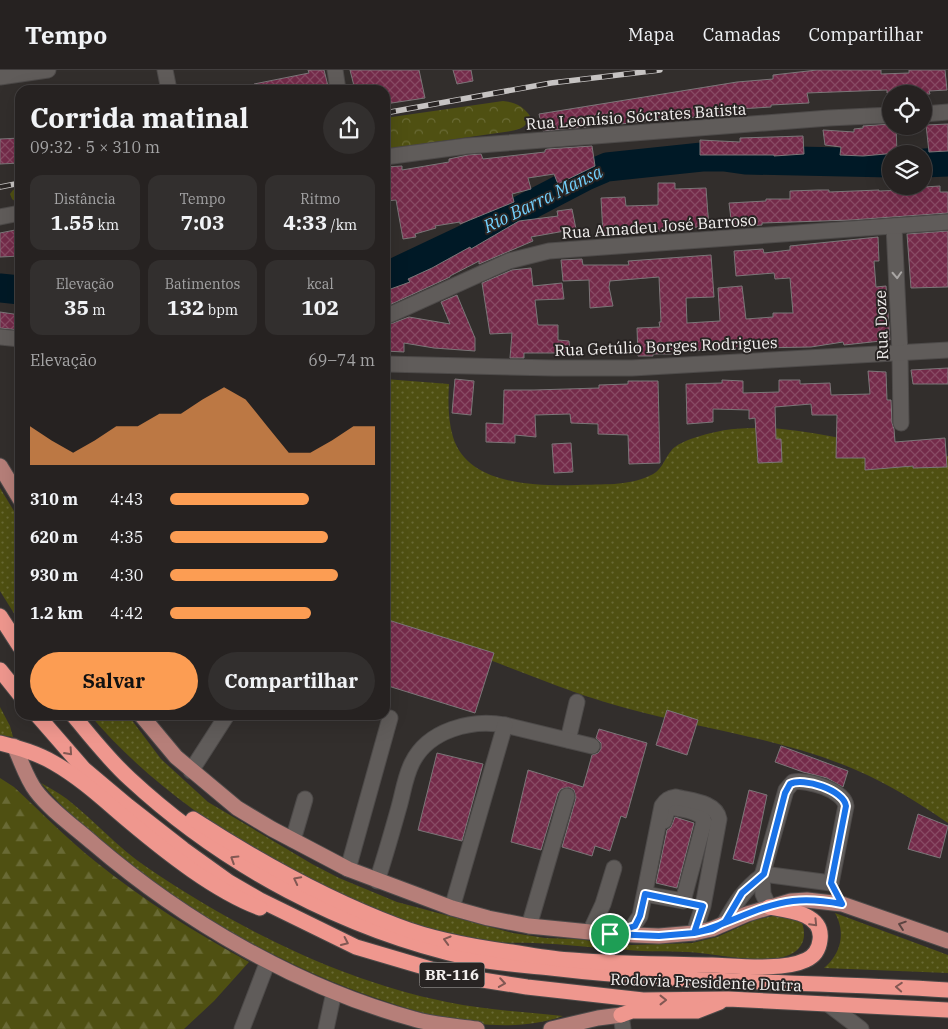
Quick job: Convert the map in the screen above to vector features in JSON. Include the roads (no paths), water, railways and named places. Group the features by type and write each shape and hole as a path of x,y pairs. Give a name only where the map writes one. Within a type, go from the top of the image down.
{"highway":[{"path":"0,616 15,639"},
{"path":"0,670 15,688"},
{"name":"Rodovia Presidente Dutra","path":"41,720 84,769 156,829 229,882 260,900 356,947 451,975 527,987 643,1000 728,1000 948,1010"},
{"name":"Rodovia Presidente Dutra","path":"77,720 128,777 170,813 217,849 278,885 319,905 367,927 411,943 472,958 604,975 948,990"},
{"name":"BR-116","path":"7,745 36,754 76,777 176,859 240,901 317,929"},
{"name":"BR-116","path":"128,777 216,834 270,866 326,895 399,927 467,946 572,960 668,964 761,966 794,964 811,957 819,948 821,937 820,929 816,924 800,913 769,907"},
{"path":"622,1022 632,1011 697,1011 728,1000"}],"main road":[{"path":"0,466 15,491"},
{"path":"145,720 176,757 237,808 348,869 452,908 529,926 610,934 659,936 694,933 712,929 725,922 769,907 791,901 807,900 842,904 948,941"},
{"path":"7,745 35,790 61,816 114,861 193,918 311,984 416,1020 477,1029"},
{"path":"551,1029 622,1022"}],"street":[{"path":"0,77 48,70"},
{"path":"165,70 168,85"},
{"path":"335,70 337,85"},
{"path":"932,113 948,112"},
{"name":"Rua Leonísio Sócrates Batista","path":"390,156 467,146 882,115"},
{"path":"0,216 15,214"},
{"name":"Rua Amadeu José Barroso","path":"390,315 509,261 549,251 948,222"},
{"name":"Rua Doze","path":"894,226 900,353 900,423"},
{"path":"0,337 15,338"},
{"name":"Rua Getúlio Borges Rodrigues","path":"390,364 632,368 948,350"},
{"path":"568,740 577,702"},
{"path":"192,771 224,720"},
{"path":"348,869 389,720"},
{"path":"377,881 408,773 412,762 424,745 443,734 467,725 482,723 505,725 592,746"},
{"path":"452,908 505,725"},
{"path":"769,907 763,894 763,875 786,790 793,782 800,781 832,790 846,802 831,883 842,904"},
{"path":"529,926 567,796"},
{"path":"610,934 635,926 640,916 662,806 666,801 676,797 711,806 716,810 719,819 703,906 694,933"},
{"path":"293,840 305,799"},
{"path":"651,858 659,842 667,811 670,808 702,816 704,822 683,901"},
{"path":"590,932 603,904 614,868"},
{"path":"725,922 742,893 750,884 763,875 831,883"},
{"path":"645,894 703,906"},
{"path":"242,1029 268,961"},
{"path":"326,1029 334,992"},
{"path":"828,1004 861,1029"}],"waterway":[{"name":"Rio Barra Mansa","path":"390,275 607,167 702,157 724,157 745,160 882,163"},
{"name":"Rio Barra Mansa","path":"932,163 948,162"},
{"name":"Rio Barra Mansa","path":"0,288 15,290"}],"railway":[{"path":"390,112 551,83 660,70"},
{"path":"0,187 15,184"}]}
